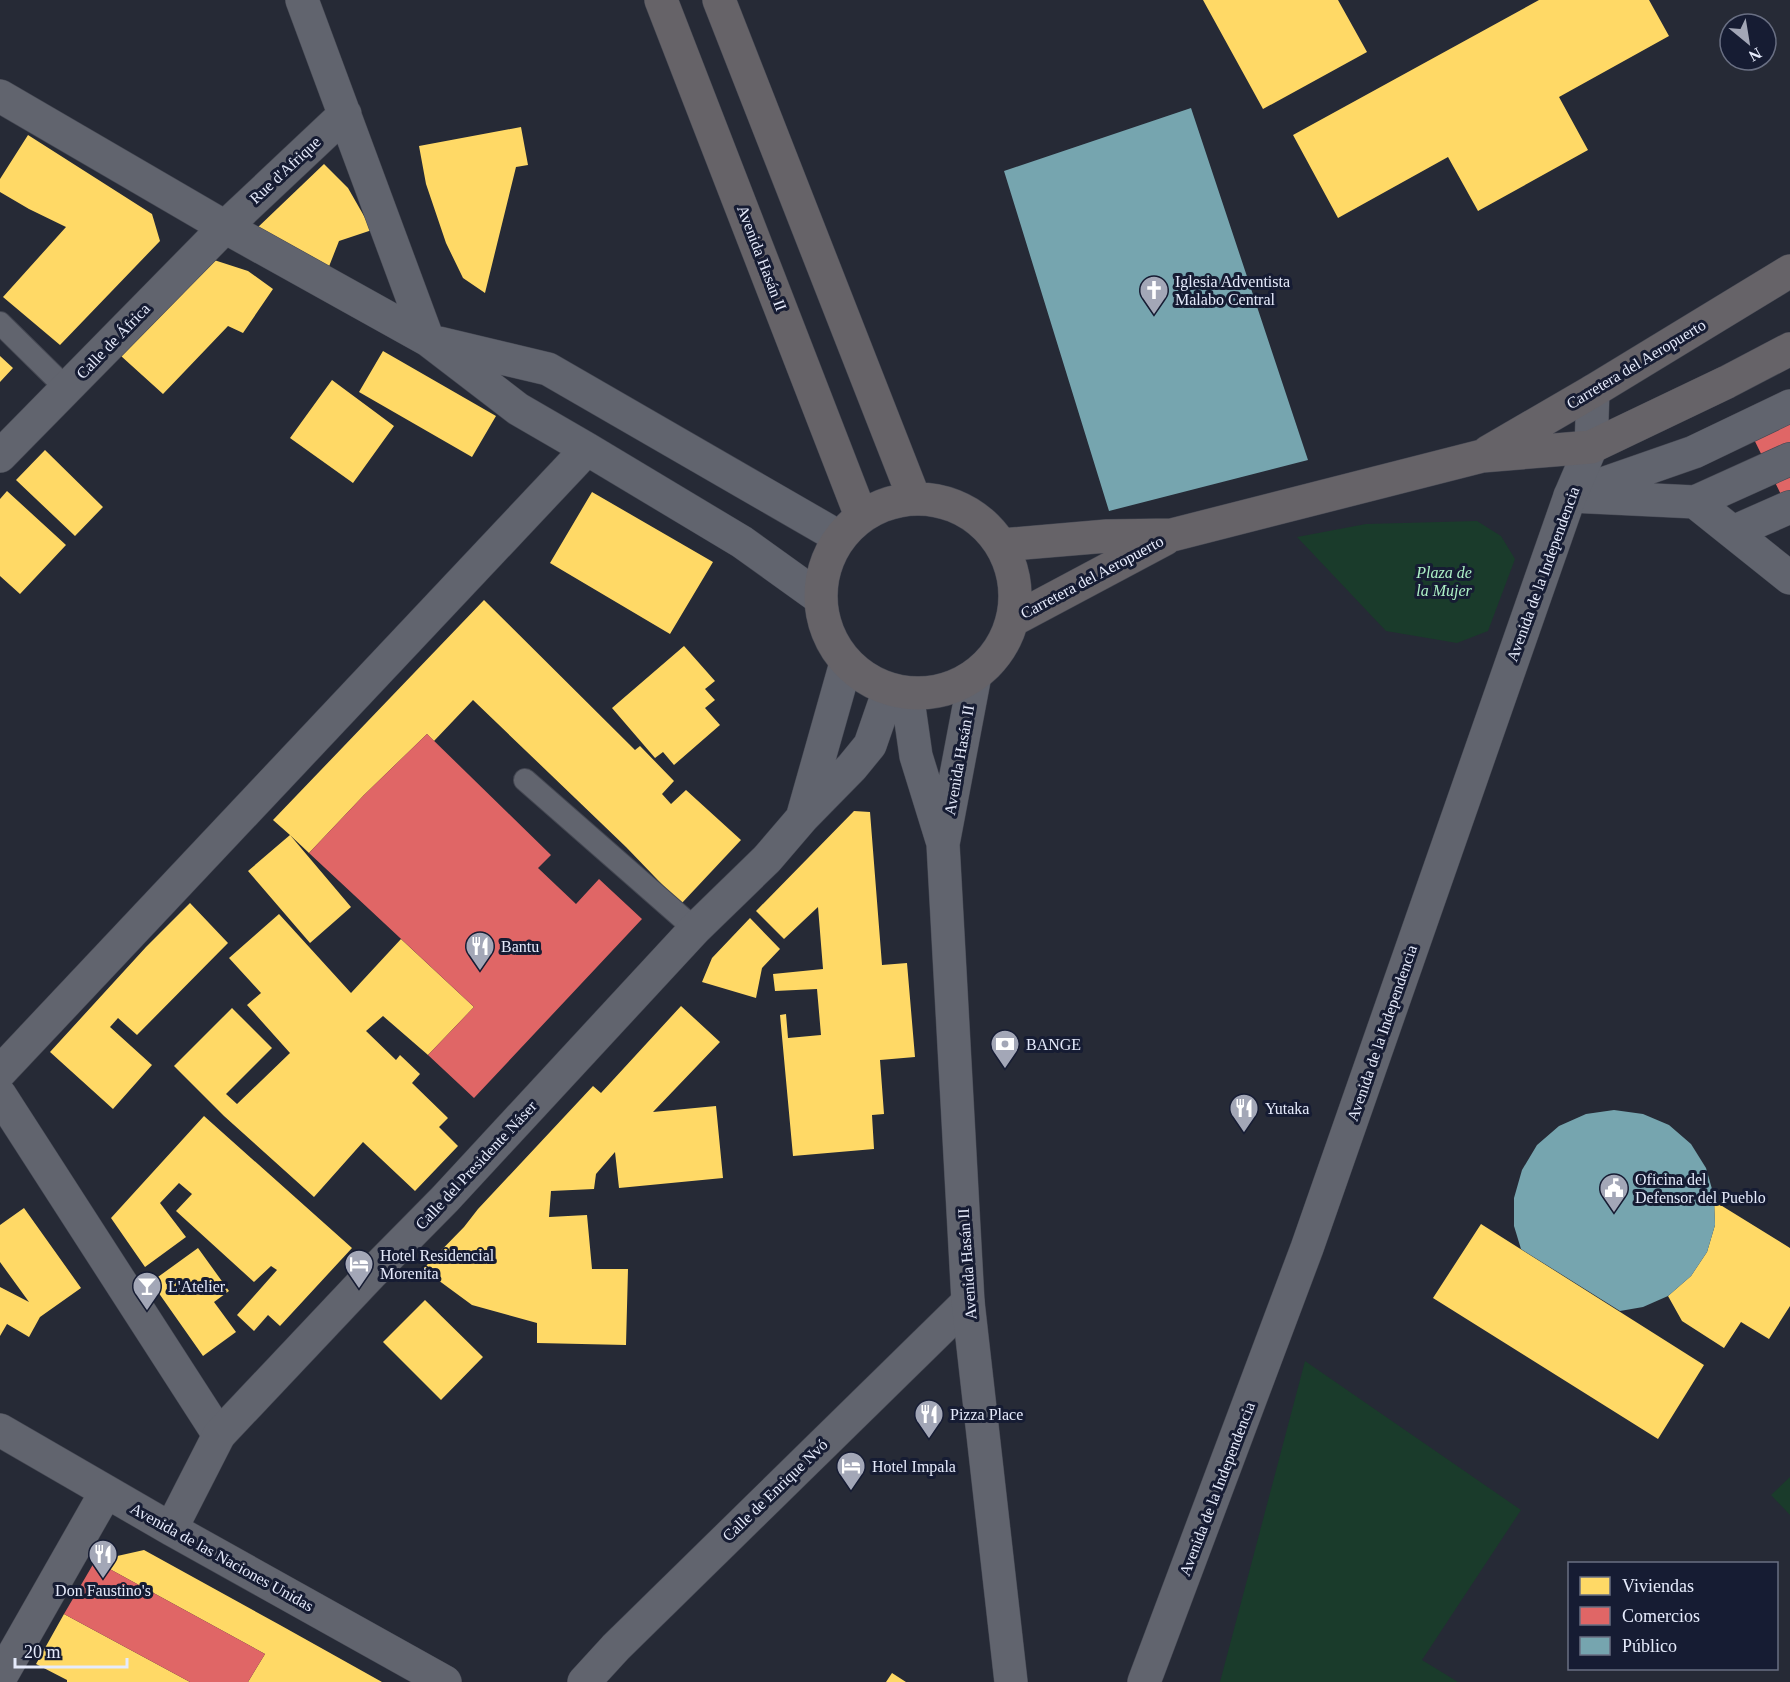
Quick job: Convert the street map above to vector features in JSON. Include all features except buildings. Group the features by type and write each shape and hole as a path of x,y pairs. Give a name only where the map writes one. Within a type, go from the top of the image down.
{"main road":[{"name":"Avenida Hasán II","path":"662,0 850,527"},
{"path":"719,0 914,498"},
{"name":"Carretera del Aeropuerto","path":"1482,456 1593,392 1790,271"},
{"name":"Carretera del Aeropuerto","path":"1002,545 1107,536 1172,535 1482,456 1591,447 1790,349"},
{"path":"914,498 940,500 964,510 985,525 1002,545 1012,569 1016,594 1013,620 1005,641 992,660 975,675 954,687 931,693 898,692 865,679 846,663 832,643 823,621 819,598 822,576 829,556 850,527 886,503 914,498"},
{"name":"Carretera del Aeropuerto","path":"1013,620 1172,535"}],"street":[{"path":"302,0 428,340"},
{"path":"0,96 225,227 428,340 518,409 742,542 819,598"},
{"name":"Rue d'Afrique","path":"225,227 345,114"},
{"name":"Calle de África","path":"0,456 225,227"},
{"path":"428,340 548,369 850,527"},
{"name":"Avenida de la Independencia","path":"1144,1678 1307,1248 1570,496 1591,447 1593,392"},
{"path":"1570,496 1694,452 1790,406"},
{"path":"0,1072 587,449"},
{"path":"1570,496 1695,502 1790,459"},
{"path":"1695,502 1790,578"},
{"path":"1732,532 1790,507"},
{"name":"Calle del Presidente Náser","path":"803,817 846,663"},
{"name":"Avenida Hasán II","path":"975,675 944,844 968,1302 1011,1682"},
{"name":"Calle del Presidente Náser","path":"171,1529 219,1435 370,1274 445,1199 695,929 767,859 803,817 852,767 870,745 898,692"},
{"name":"Avenida Hasán II","path":"898,692 944,844"},
{"path":"0,1095 219,1435"},
{"name":"Calle de Enrique Nvó","path":"584,1682 616,1647 968,1302"},
{"name":"Avenida de las Naciones Unidas","path":"0,1430 171,1529 445,1682"},
{"path":"0,1678 106,1492"}],"lane":[{"path":"0,323 66,388"},
{"path":"525,780 695,929"}],"green space":[{"name":"Plaza de la Mujer","path":"1477,521 1501,536 1515,559 1488,631 1457,643 1386,631 1297,537 1366,524"},
{"path":"1305,1361 1521,1510 1422,1660 1458,1682 1220,1682"},
{"path":"1790,1477 1790,1515 1771,1495"}],"place":[{"name":"Iglesia Adventista Malabo Central","path":"1154,316"},
{"name":"Bantu","path":"480,972"},
{"name":"BANGE","path":"1005,1070"},
{"name":"Yutaka","path":"1244,1134"},
{"name":"Oficina del Defensor del Pueblo","path":"1614,1214"},
{"name":"Hotel Residencial Morenita","path":"359,1290"},
{"name":"L'Atelier","path":"147,1312"},
{"name":"Pizza Place","path":"929,1440"},
{"name":"Hotel Impala","path":"851,1492"},
{"name":"Don Faustino's","path":"103,1580"}]}
